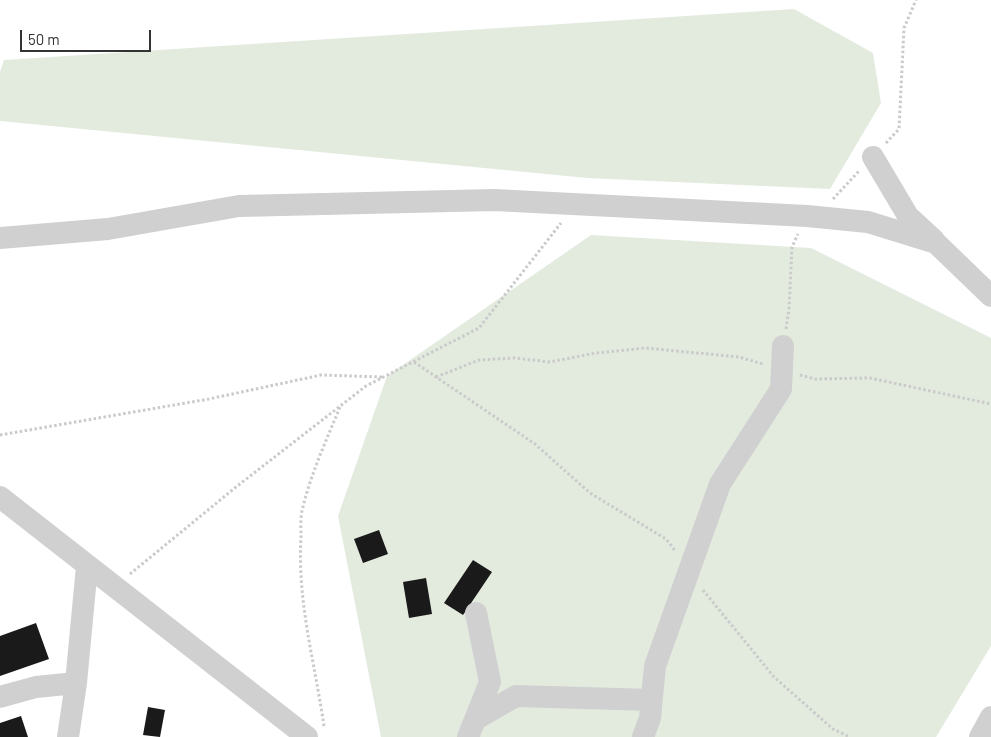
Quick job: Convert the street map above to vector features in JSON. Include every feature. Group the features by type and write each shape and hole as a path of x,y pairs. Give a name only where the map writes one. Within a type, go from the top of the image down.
{"street":[{"path":"873,157 908,216 991,296"},
{"path":"0,238 108,230 239,206 494,200 812,216 868,222 936,243"},
{"path":"643,737 650,718 655,666 689,570 720,484 781,389 783,346"},
{"path":"0,497 302,733"},
{"path":"68,737 76,683 87,566"},
{"path":"472,728 490,682 476,613"},
{"path":"0,697 36,687 76,683"},
{"path":"472,728 516,696 651,700"},
{"path":"980,737 991,717"}],"path":[{"path":"783,346 790,309 792,247 812,216 899,129 904,28 916,0"},
{"path":"114,587 236,487 366,386 479,328 548,238 578,204"},
{"path":"436,377 479,360 515,358 550,362 596,353 645,348 739,357 815,379 870,378 991,404"},
{"path":"413,361 535,444 590,493 666,539 714,605 774,677 833,729 850,737"},
{"path":"0,435 209,398 321,375 384,377"},
{"path":"302,733 313,659 303,607 300,552 302,508 323,447 340,406"}],"shaded area":[{"path":"794,9 873,53 881,103 830,189 587,178 0,121 0,72 4,60"},
{"path":"591,235 811,248 991,338 991,646 936,737 381,737 338,516 387,376"}],"building":[{"path":"379,530 388,554 363,563 354,539"},
{"path":"473,560 492,572 463,615 444,603"},
{"path":"426,578 432,614 409,618 403,582"},
{"path":"36,623 49,659 0,676 0,636"},
{"path":"148,707 165,710 160,737 143,735"},
{"path":"21,716 28,737 0,737 0,723"}]}
